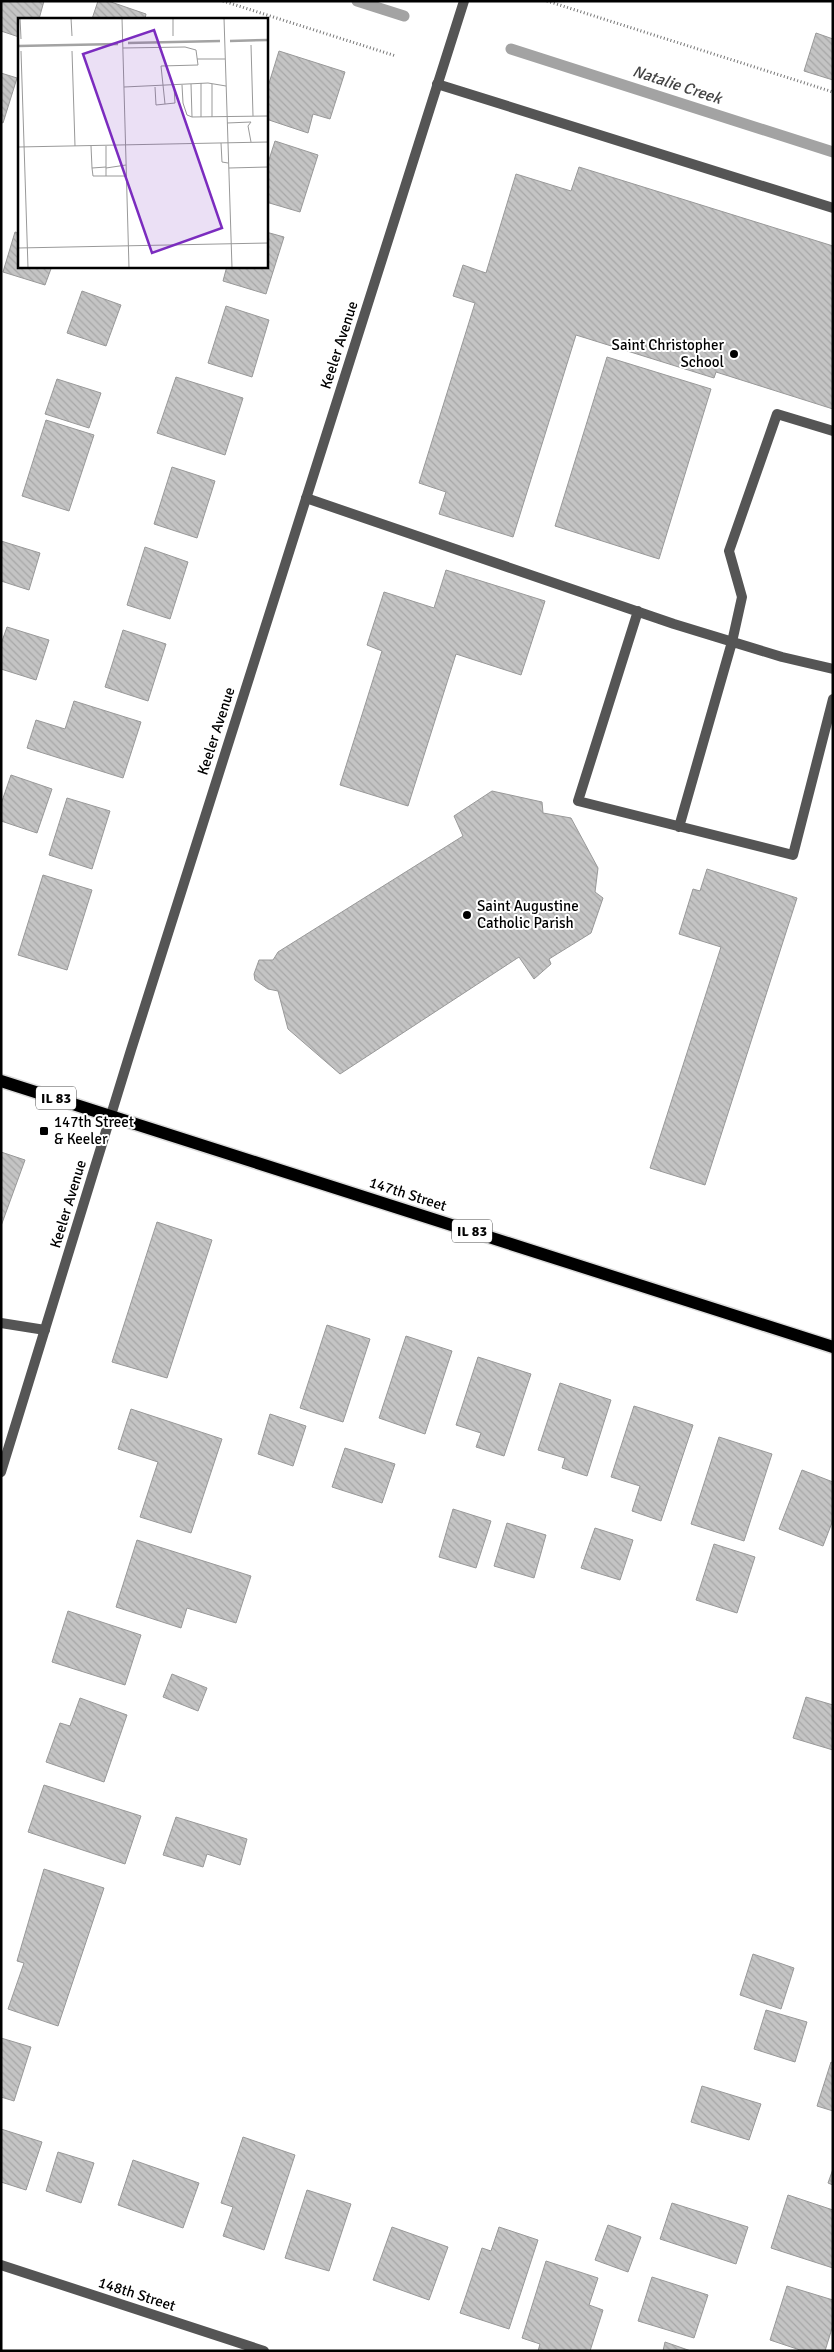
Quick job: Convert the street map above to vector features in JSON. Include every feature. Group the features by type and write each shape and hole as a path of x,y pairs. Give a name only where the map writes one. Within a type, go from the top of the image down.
{"main road":[{"name":"147th Street","path":"1,1081 833,1347"}],"street":[{"name":"Keeler Avenue","path":"1,1472 4,1450 45,1330 464,1"},
{"path":"437,84 833,208"},
{"path":"679,827 732,642 742,597 729,551 776,414 833,431"},
{"path":"306,498 732,642 782,657 833,669"},
{"path":"638,611 578,801 793,855 833,698"},
{"path":"1,1323 45,1330"},
{"name":"148th Street","path":"1,2265 264,2351"}],"path":[{"path":"223,1 396,56"},
{"path":"547,1 833,92"}],"building":[{"path":"1,1 44,1 39,18 18,18 18,37 1,31"},
{"path":"98,1 108,1 146,14 145,18 92,18"},
{"path":"816,33 833,39 833,80 804,71"},
{"path":"279,51 345,72 330,119 313,114 308,133 268,120 268,87"},
{"path":"1,73 17,78 3,123 1,122"},
{"path":"275,141 318,155 300,212 268,203 268,163"},
{"name":"Saint Christopher School","path":"579,167 833,246 833,409 716,372 714,378 576,335 513,537 439,514 446,492 419,483 475,303 453,296 463,265 486,273 516,174 571,191"},
{"path":"15,232 18,233 18,268 51,268 45,285 3,272"},
{"path":"268,233 284,237 266,294 223,281 226,268 268,268"},
{"path":"82,291 121,305 106,346 67,333"},
{"path":"226,306 269,320 252,377 208,363"},
{"path":"607,357 711,389 659,559 555,526"},
{"path":"176,377 243,398 225,455 157,433"},
{"path":"57,379 101,393 89,428 45,414"},
{"path":"46,420 94,435 69,511 22,496"},
{"path":"172,467 215,481 197,538 154,524"},
{"path":"1,541 40,553 29,590 1,581"},
{"path":"145,547 188,562 170,619 127,605"},
{"path":"446,570 545,601 521,675 456,654 408,806 340,785 382,651 367,645 384,592 434,608"},
{"path":"7,627 49,640 36,680 1,669 1,644"},
{"path":"123,630 166,644 148,701 105,687"},
{"path":"74,701 141,722 123,778 27,748 36,720 65,729"},
{"path":"11,775 52,789 37,833 1,821 1,804"},
{"name":"Saint Augustine Catholic Parish","path":"492,791 542,802 543,813 571,818 598,868 595,892 603,898 591,933 549,959 551,964 534,979 519,957 340,1074 288,1029 278,991 268,989 255,980 254,974 259,960 273,960 278,952 463,836 454,816"},
{"path":"67,798 110,811 92,869 49,855"},
{"path":"707,869 797,898 705,1185 650,1168 721,947 679,934 693,889 700,891"},
{"path":"43,875 92,890 67,970 18,955"},
{"path":"1,1152 25,1160 1,1226"},
{"path":"157,1222 212,1240 167,1378 112,1362"},
{"path":"327,1325 370,1339 343,1422 300,1408"},
{"path":"406,1336 452,1351 425,1434 379,1418"},
{"path":"478,1357 531,1374 504,1456 476,1447 481,1433 456,1425"},
{"path":"560,1383 611,1400 587,1476 562,1468 565,1458 538,1450"},
{"path":"634,1406 693,1425 661,1521 632,1511 640,1486 611,1477"},
{"path":"131,1409 222,1439 191,1533 140,1517 158,1462 118,1449"},
{"path":"270,1414 306,1426 293,1466 258,1454"},
{"path":"719,1437 772,1454 744,1541 691,1524"},
{"path":"345,1448 395,1464 382,1503 332,1487"},
{"path":"802,1470 833,1482 833,1520 823,1546 779,1529"},
{"path":"453,1509 491,1521 476,1568 439,1557"},
{"path":"507,1523 546,1535 534,1578 494,1566"},
{"path":"595,1528 633,1540 620,1580 581,1568"},
{"path":"137,1540 251,1576 236,1623 187,1608 181,1628 116,1607"},
{"path":"714,1544 755,1557 737,1613 696,1600"},
{"path":"68,1611 141,1635 125,1685 52,1662"},
{"path":"172,1674 207,1688 198,1711 163,1697"},
{"path":"806,1697 833,1705 833,1750 793,1738"},
{"path":"80,1698 127,1715 104,1782 46,1762 60,1723 70,1726"},
{"path":"44,1785 141,1816 125,1864 28,1832"},
{"path":"176,1817 247,1839 240,1865 207,1854 203,1867 163,1855"},
{"path":"44,1869 104,1888 58,2026 8,2009 24,1963 17,1961"},
{"path":"753,1954 794,1968 781,2009 740,1995"},
{"path":"766,2010 807,2022 795,2062 754,2049"},
{"path":"1,2038 31,2047 14,2101 1,2097"},
{"path":"831,2062 833,2063 833,2111 817,2106"},
{"path":"702,2086 761,2104 749,2140 691,2122"},
{"path":"1,2129 42,2142 26,2190 1,2182"},
{"path":"243,2137 295,2155 264,2250 223,2236 233,2207 221,2203"},
{"path":"58,2152 94,2163 81,2203 46,2191"},
{"path":"133,2160 199,2183 183,2228 118,2205"},
{"path":"833,2169 833,2185 828,2183"},
{"path":"307,2190 351,2204 329,2271 285,2258"},
{"path":"788,2195 833,2210 833,2268 771,2248"},
{"path":"672,2203 748,2227 736,2264 660,2239"},
{"path":"608,2225 641,2237 628,2272 595,2260"},
{"path":"392,2227 448,2247 429,2300 373,2280"},
{"path":"499,2227 538,2240 509,2329 460,2313 482,2248 491,2251"},
{"path":"546,2261 598,2278 589,2305 603,2310 590,2351 538,2351 540,2344 522,2338"},
{"path":"652,2277 708,2295 694,2338 638,2321"},
{"path":"787,2286 833,2300 833,2325 825,2351 803,2351 770,2340"},
{"path":"665,2342 691,2351 663,2351"}],"waterway":[{"name":"Natalie Creek","path":"357,1 404,16"},
{"name":"Natalie Creek","path":"511,49 833,152"}],"place":[{"name":"Saint Christopher School","path":"734,354"},
{"name":"Saint Augustine Catholic Parish","path":"467,915"},
{"name":"147th Street & Keeler","path":"44,1131"}]}
